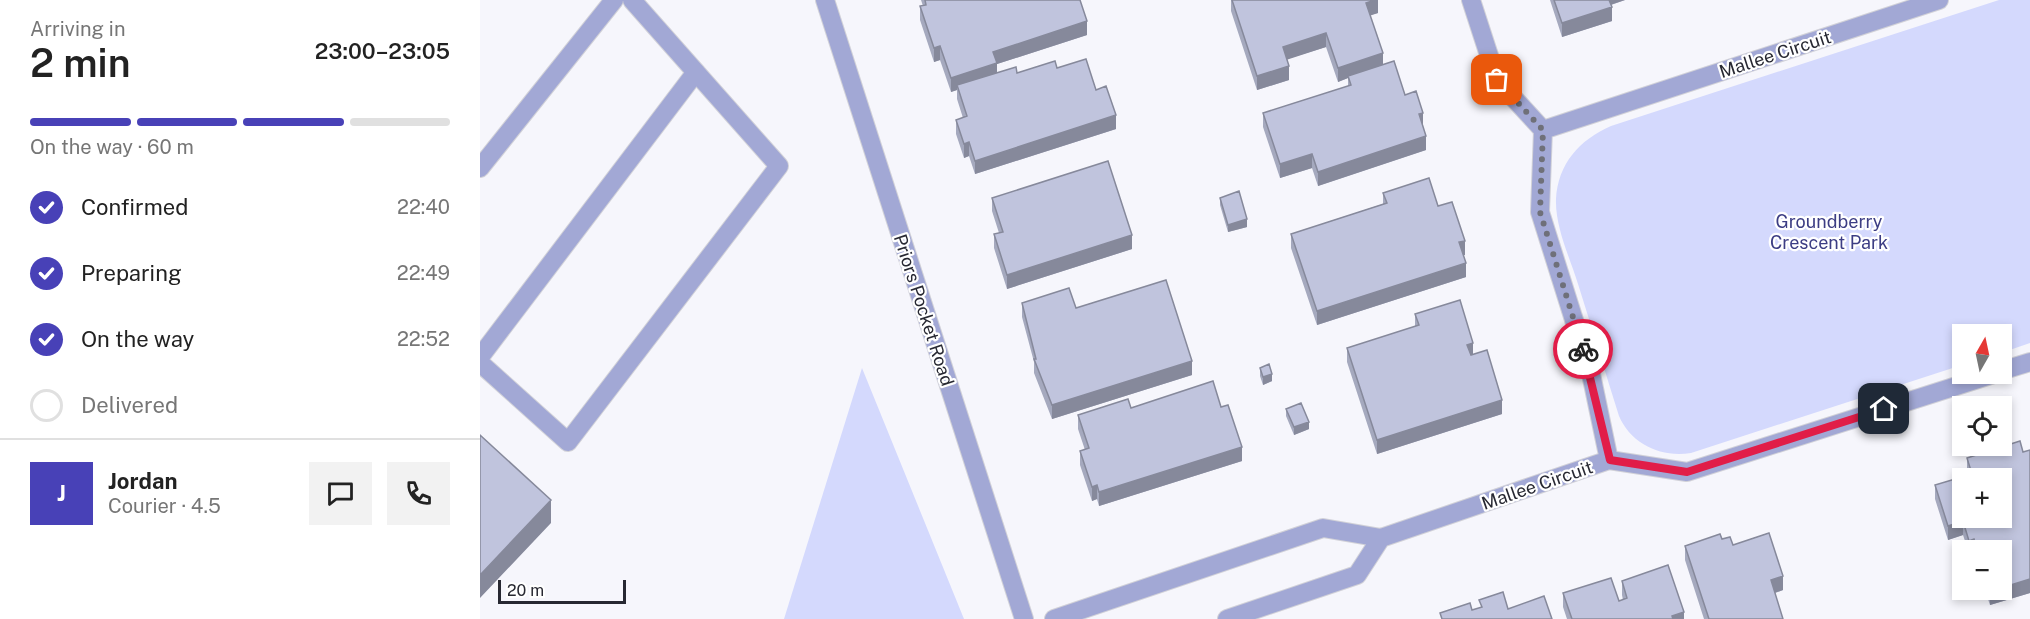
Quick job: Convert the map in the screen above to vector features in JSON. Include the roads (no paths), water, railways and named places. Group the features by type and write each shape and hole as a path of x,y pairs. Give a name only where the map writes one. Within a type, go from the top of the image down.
{"street":[{"path":"480,168 614,0"},
{"path":"480,363 568,442 779,166 632,0"},
{"name":"Priors Pocket Road","path":"825,0 1024,619"},
{"path":"1471,0 1497,80 1543,130"},
{"name":"Mallee Circuit","path":"1054,619 1323,528 1381,538 1610,460 1590,374 1540,212 1543,130 1939,0"},
{"path":"480,357 696,72"},
{"path":"2012,368 2030,362"},
{"path":"1610,460 1687,472 1963,384"},
{"path":"1227,619 1357,575 1381,538"}],"park label":[{"name":"Groundberry Crescent Park","path":"1829,231"}]}
